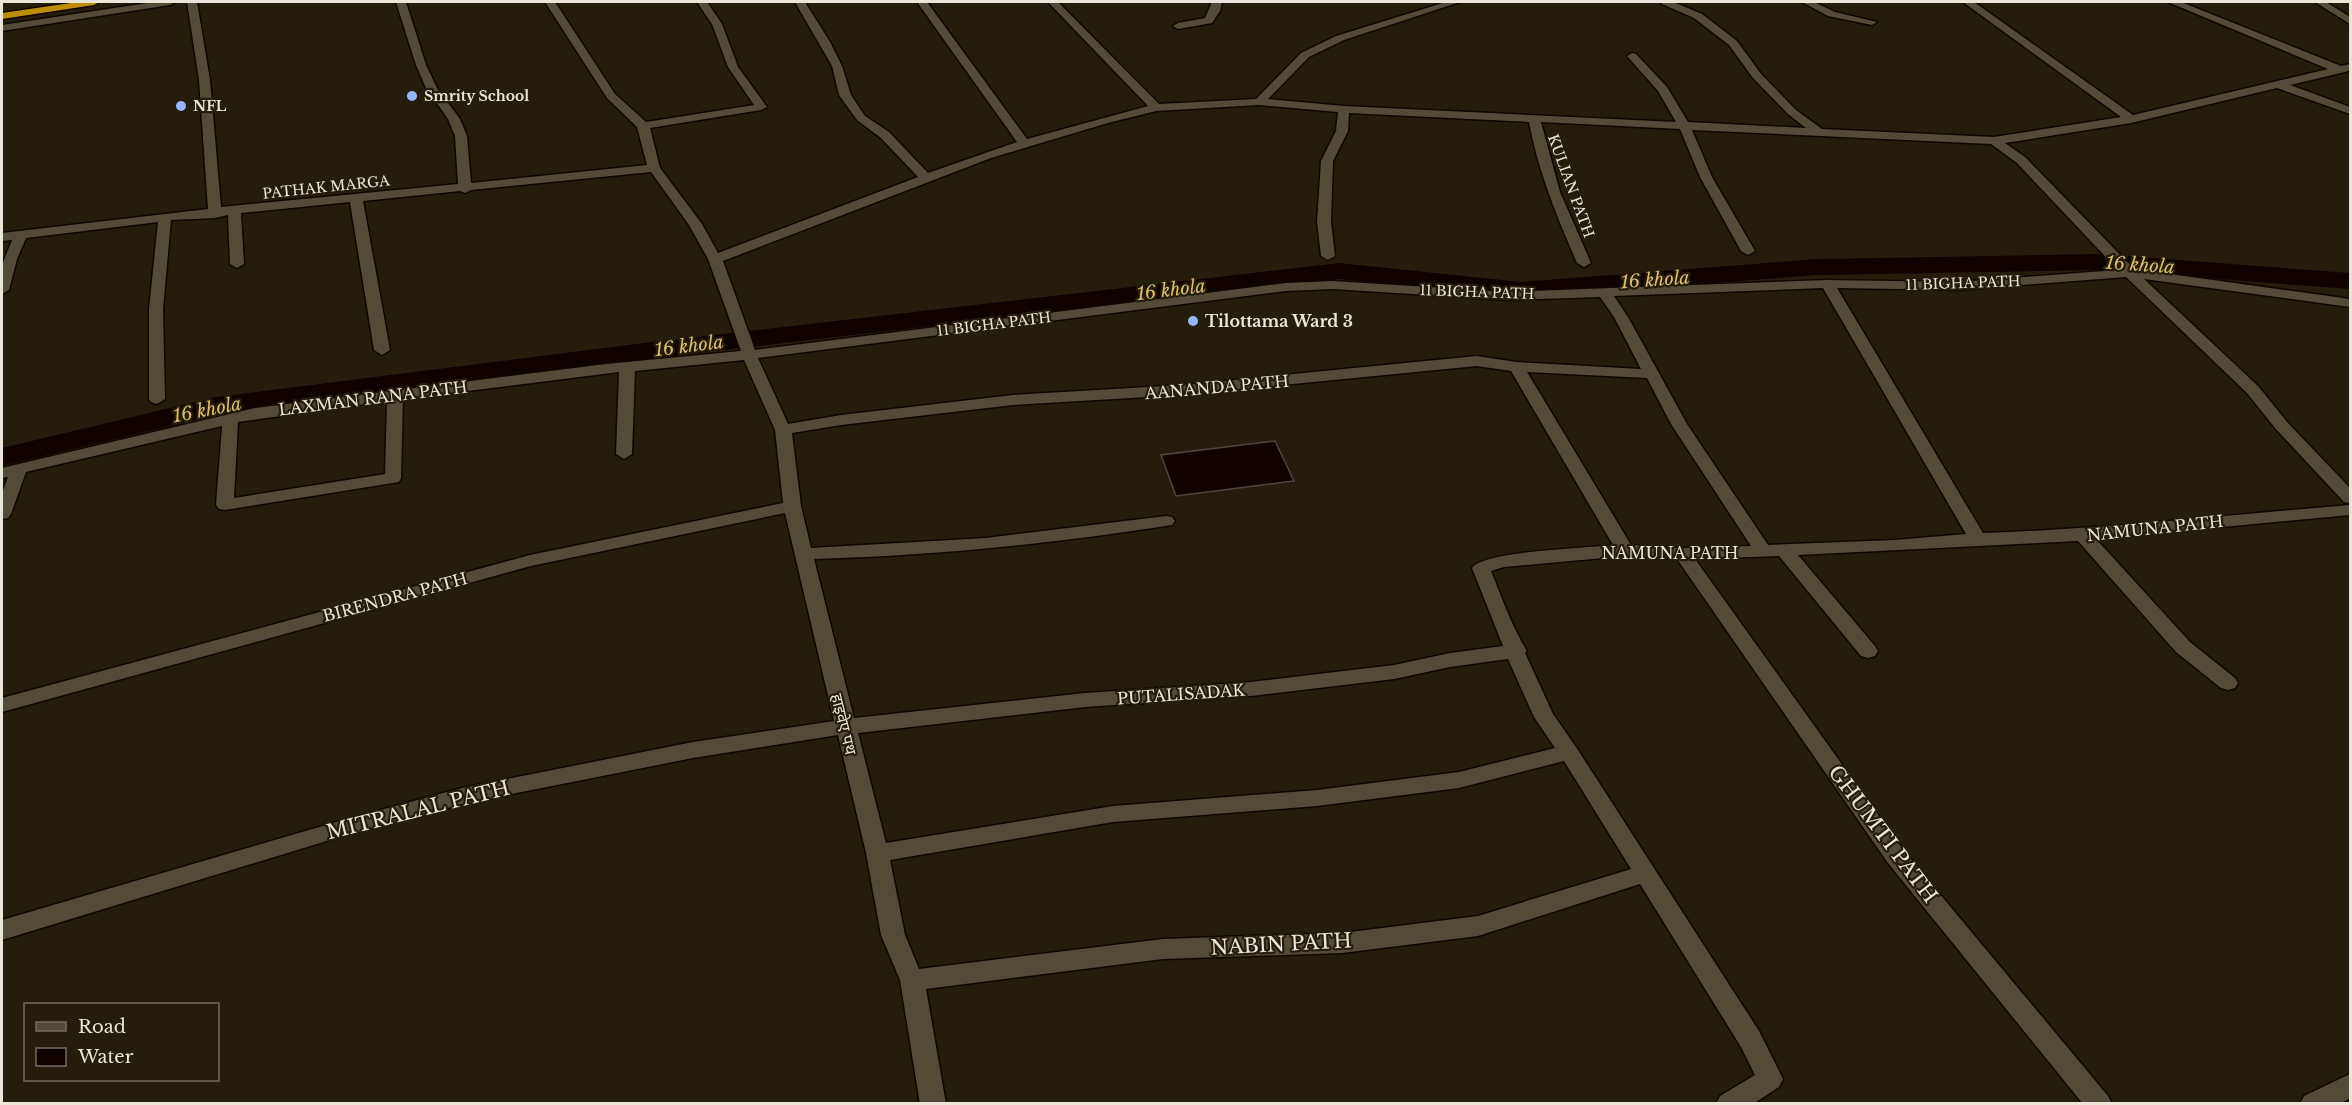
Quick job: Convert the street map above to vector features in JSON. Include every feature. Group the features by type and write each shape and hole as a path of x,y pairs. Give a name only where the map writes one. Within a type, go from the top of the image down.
{"highway":[{"path":"2,6 31,2"},
{"path":"2,16 94,2"}],"street":[{"path":"2,28 170,2"},
{"path":"192,2 201,45 203,79 209,106 215,214"},
{"path":"401,2 425,73 432,88 454,119 461,136 465,189"},
{"path":"550,2 611,96 643,126 654,168"},
{"path":"643,126 761,107 733,67 717,24 702,2"},
{"path":"800,2 837,66 845,95 861,118 885,135 926,178"},
{"path":"922,2 1024,144"},
{"path":"1053,2 1156,108"},
{"path":"1178,26 1208,21 1215,11 1217,2"},
{"path":"1260,102 1305,55 1340,38 1455,2"},
{"path":"1666,2 1698,16 1733,43 1757,76 1792,112 1820,133"},
{"path":"1808,2 1832,14 1872,22"},
{"path":"1968,2 2131,119"},
{"path":"2173,2 2346,69"},
{"path":"2320,2 2350,21"},
{"path":"1632,56 1662,90 1684,125 1706,177 1748,251"},
{"path":"715,259 987,155 1105,120 1156,108 1260,102 1344,109 1994,141 2131,119 2346,69"},
{"path":"2278,84 2350,111"},
{"path":"1328,256 1324,222 1328,161 1342,131 1344,109"},
{"name":"KULIAN PATH","path":"1534,118 1538,142 1553,188 1565,222 1584,263"},
{"path":"1994,141 2021,160 2124,268 2253,390 2281,425 2350,498"},
{"name":"PATHAK MARGA","path":"2,237 165,217 465,189 654,168"},
{"name":"हाइवेए पथ","path":"654,168 695,224 715,259 745,344 783,430 792,506 844,727 877,853 893,935 912,980 933,1104"},
{"path":"356,198 382,350"},
{"path":"234,212 237,264"},
{"path":"157,399 156,309 165,217"},
{"path":"2,290 10,259 21,235"},
{"name":"11 BIGHA PATH","path":"745,344 1286,287 1333,285 1507,296 1827,284 1958,286 2124,268 2350,303"},
{"path":"1827,284 1978,539"},
{"path":"1603,291 1621,317 1679,424 1764,552"},
{"name":"LAXMAN RANA PATH","path":"2,473 255,413 627,368 745,344"},
{"name":"AANANDA PATH","path":"783,430 841,420 1013,400 1182,390 1477,361 1516,367 1652,374"},
{"path":"1516,367 1625,550"},
{"path":"624,454 627,368"},
{"path":"231,419 225,505 393,478 395,396"},
{"path":"2,514 19,469"},
{"name":"BIRENDRA PATH","path":"2,705 530,561 792,506"},
{"name":"NAMUNA PATH","path":"1729,1104 1770,1079 1750,1039 1569,752 1544,717 1499,616 1481,568 1502,561 1625,550 1682,554 1894,546 1978,539 2083,535 2202,522 2350,510"},
{"path":"803,554 888,553 1108,530 1166,521"},
{"path":"2083,535 2183,647 2228,682"},
{"path":"1785,551 1868,651"},
{"name":"GHUMTI PATH","path":"1682,554 1896,857 2098,1104"},
{"name":"PUTALISADAK","path":"844,727 1084,700 1251,689 1394,672 1450,660 1516,651"},
{"name":"MITRALAL PATH","path":"2,930 343,828 462,796 693,750 844,727"},
{"path":"877,853 1113,814 1317,798 1459,780 1569,752"},
{"name":"NABIN PATH","path":"912,980 1163,949 1342,943 1478,926 1644,874"},
{"path":"2315,1103 2350,1086"}],"water":[{"path":"1275,441 1294,481 1176,496 1161,455"}],"waterway":[{"name":"16 khola","path":"2,457 216,406 636,352 1339,271 1521,290 1817,267 2100,262 2350,281"}],"place":[{"name":"Smrity School","path":"412,96"},
{"name":"NFL","path":"181,106"},
{"name":"Tilottama Ward 3","path":"1193,321"}]}
